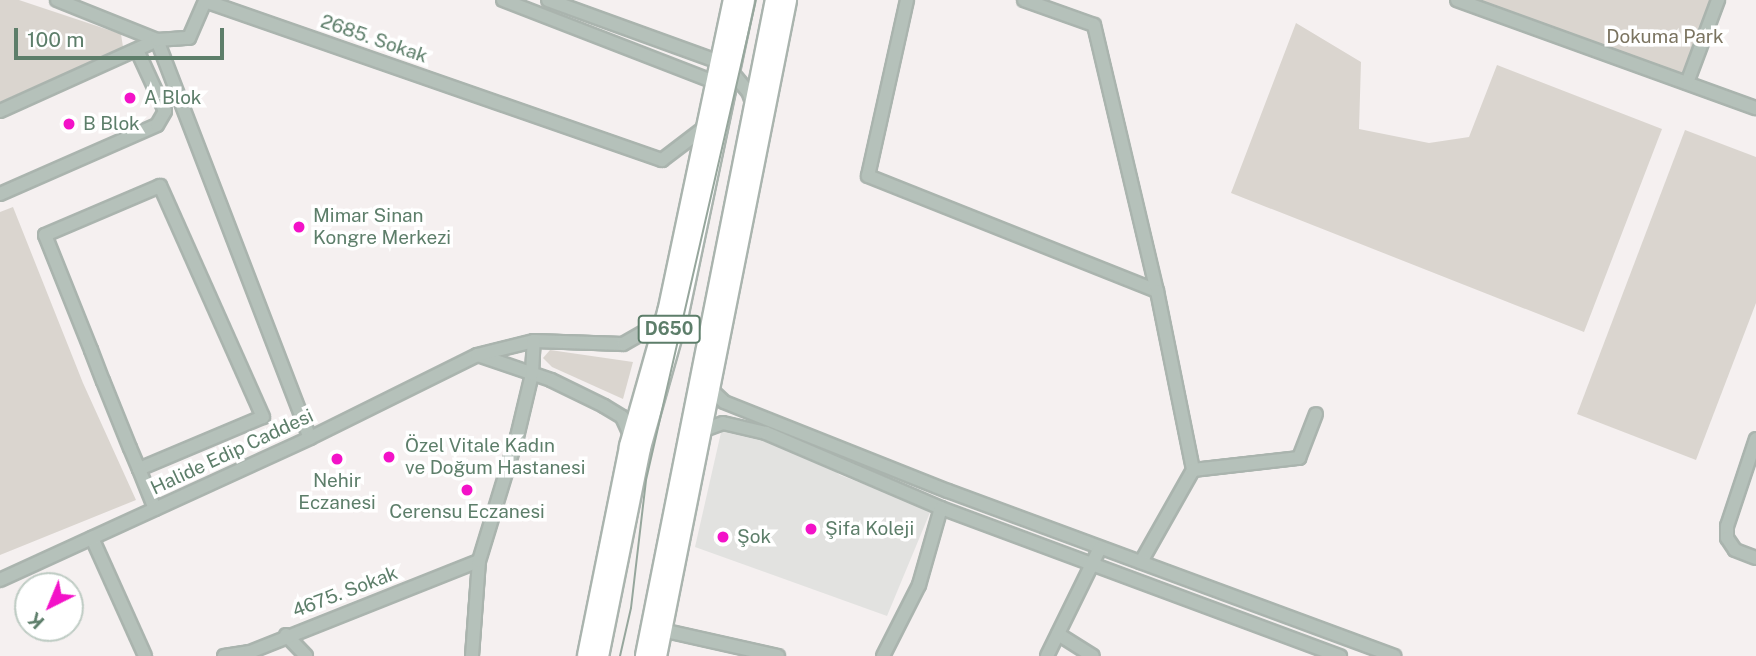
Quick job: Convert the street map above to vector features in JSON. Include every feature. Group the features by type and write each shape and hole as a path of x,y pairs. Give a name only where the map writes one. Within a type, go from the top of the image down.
{"highway":[{"name":"D650","path":"593,656 635,447 673,313 738,0"},
{"name":"D650","path":"654,642 707,386 781,0"}],"street":[{"path":"57,0 157,40 310,438"},
{"name":"2685. Sokak","path":"0,111 157,40 189,38 205,0 662,160 712,122"},
{"path":"503,0 722,74"},
{"path":"548,0 565,3 722,74 748,91 757,119"},
{"path":"907,0 868,176 1157,291"},
{"path":"1024,0 1094,25 1157,291 1193,470 1142,562"},
{"path":"1457,0 1756,108"},
{"path":"1687,83 1718,0"},
{"path":"0,194 158,125 165,111 137,50"},
{"path":"139,469 263,417 160,186 45,235 155,509"},
{"name":"Halide Edip Caddesi","path":"0,580 310,438 477,355 534,341 623,344 639,339 673,313"},
{"path":"471,656 479,561 532,374 534,341"},
{"path":"477,355 532,374 622,417 635,447"},
{"path":"707,386 724,402 768,427 940,508 1340,656"},
{"path":"1193,470 1299,458 1316,414"},
{"path":"697,433 710,424 768,427 1395,656"},
{"path":"1756,439 1727,526 1727,538 1735,550 1756,558"},
{"path":"883,656 919,585 940,508"},
{"path":"92,538 145,656"},
{"path":"1047,656 1100,548"},
{"name":"4675. Sokak","path":"224,656 251,654 286,635 479,561"},
{"path":"1058,634 1093,656"},
{"path":"286,635 306,656"},
{"path":"654,642 778,656"}],"shaded area":[{"name":"Şifa Koleji","path":"722,428 811,454 840,475 931,510 887,616 695,547"}],"green space":[{"path":"0,0 19,0 121,34 123,47 0,102"},
{"name":"Dokuma Park","path":"1458,0 1718,0 1687,83"},
{"path":"1296,23 1361,62 1359,129 1429,143 1469,137 1497,65 1662,129 1584,332 1231,193"},
{"path":"1685,130 1756,157 1756,303 1696,460 1577,414"},
{"path":"13,207 83,383 136,500 0,555 0,212"},
{"path":"550,350 633,362 623,399 552,367 543,358"}],"tram line":[{"path":"620,656 631,608 646,480 756,0"}],"place":[{"name":"A Blok","path":"130,98"},
{"name":"B Blok","path":"69,124"},
{"name":"Mimar Sinan Kongre Merkezi","path":"299,227"},
{"name":"Özel Vitale Kadın ve Doğum Hastanesi","path":"389,457"},
{"name":"Nehir Eczanesi","path":"337,459"},
{"name":"Cerensu Eczanesi","path":"467,490"},
{"name":"Şifa Koleji","path":"811,529"},
{"name":"Şok","path":"723,537"}]}
